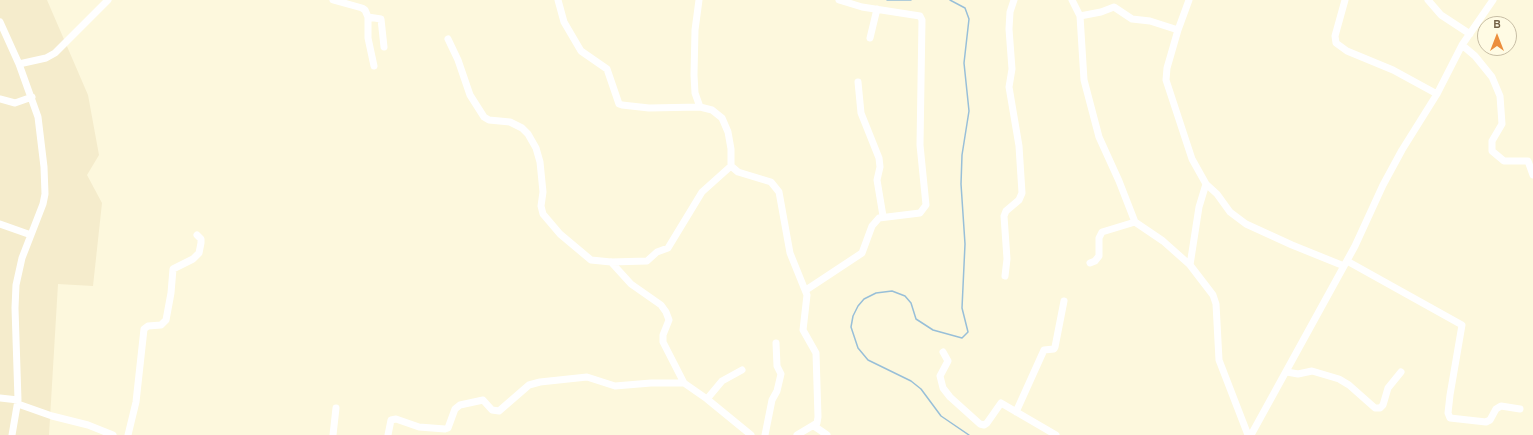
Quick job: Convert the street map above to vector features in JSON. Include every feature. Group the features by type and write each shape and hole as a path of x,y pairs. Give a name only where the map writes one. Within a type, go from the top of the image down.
{"street":[{"path":"19,64 46,58 55,53 108,0"},
{"path":"333,0 365,10 368,17 368,38 374,66"},
{"path":"558,0 564,22 581,51 607,69 619,104 649,108 700,107 717,113 726,125 730,141 731,166 738,172 766,180 777,189 790,253 806,290 807,302 803,330 816,353 818,417 814,426 797,435"},
{"path":"699,0 695,30 694,86 700,107"},
{"path":"806,290 862,253 872,226 883,216 920,213 925,207 920,129 922,23 920,16 877,9 839,0"},
{"path":"1005,276 1007,260 1004,216 1006,211 1019,200 1022,193 1019,146 1009,87 1012,71 1009,44 1010,18 1014,0"},
{"path":"1072,0 1080,16 1084,80 1095,128 1119,181 1135,222 1163,241 1190,265 1205,283 1215,299 1219,360 1250,435"},
{"path":"1189,0 1178,30 1167,68 1166,80 1192,160 1206,184 1217,194 1230,212 1246,224 1292,246 1345,263 1462,325 1448,413 1450,418 1486,422 1490,420 1496,409 1501,406 1520,409"},
{"path":"1345,0 1335,36 1336,43 1347,51 1394,70 1437,94"},
{"path":"1428,0 1441,15 1470,34"},
{"path":"1250,435 1287,372 1345,263 1402,150 1437,94 1462,46 1493,0"},
{"path":"1080,16 1101,12 1114,7 1132,19 1150,20 1178,30"},
{"path":"870,38 877,9"},
{"path":"368,17 381,19 384,47"},
{"path":"0,22 32,97 40,126 45,194 43,204 20,265 15,296 18,402 12,435"},
{"path":"448,39 458,60 470,95 484,117 489,120 503,120 522,128 528,134 536,148 542,176 543,192 541,206 543,214 560,234 588,258 611,262 647,261 657,252 668,248 702,192 731,166"},
{"path":"1462,46 1475,56 1492,77 1500,96 1502,124 1492,141 1492,151 1504,161 1528,161 1533,175"},
{"path":"858,82 861,113 879,158 880,167 877,180 883,216"},
{"path":"0,100 15,103 32,97"},
{"path":"1190,265 1199,208 1206,184"},
{"path":"1090,263 1095,261 1099,256 1099,238 1102,232 1135,222"},
{"path":"0,224 31,235"},
{"path":"128,435 136,402 144,329 148,326 161,325 166,320 171,293 173,269 193,259 198,253 201,239 197,234"},
{"path":"611,262 634,286 661,305 666,312 669,320 663,334 663,342 684,383 707,399 751,435"},
{"path":"1016,412 1044,350 1055,347 1064,301"},
{"path":"765,435 772,400 777,391 781,374 777,366 776,343"},
{"path":"943,352 948,361 940,376 943,388 950,397 980,424 984,425 987,423 1001,403 1056,435"},
{"path":"707,399 722,381 742,370"},
{"path":"1287,372 1298,374 1312,371 1340,379 1375,408 1380,408 1383,405 1388,388 1401,372"},
{"path":"388,435 391,420 396,419 418,427 448,428 455,409 460,405 483,400 492,410 499,411 529,385 540,382 587,377 615,386 651,383 684,383"},
{"path":"0,398 18,402 52,416 88,425 113,435"},
{"path":"333,435 336,408"},
{"path":"814,426 828,435"}],"shaded area":[{"path":"0,0 47,0 88,95 99,155 87,175 102,203 93,286 58,284 49,435 0,435"}],"waterway":[{"path":"887,0 911,0"},
{"path":"950,0 965,8 969,19 964,63 969,111 962,155 961,184 965,244 962,308 968,332 962,338 933,330 916,319 911,303 905,296 892,291 876,293 864,299 858,306 853,316 851,327 858,348 868,360 911,381 921,389 941,416 969,435"}]}
